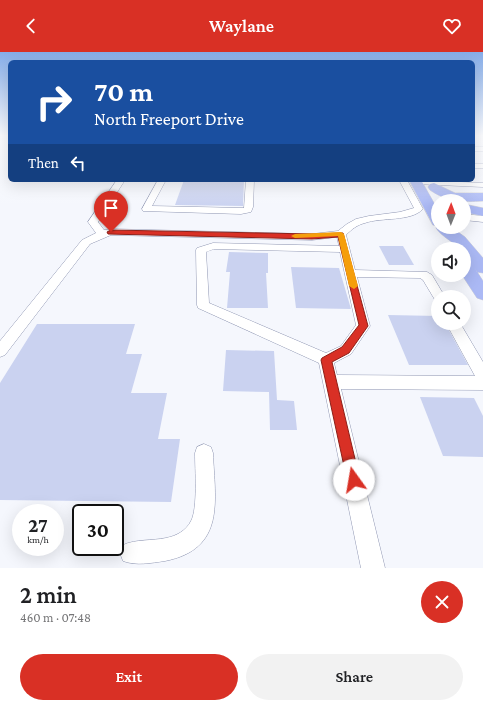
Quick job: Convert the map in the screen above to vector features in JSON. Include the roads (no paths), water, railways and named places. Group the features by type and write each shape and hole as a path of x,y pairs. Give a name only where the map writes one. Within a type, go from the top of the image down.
{"highway":[{"path":"425,183 444,194"},
{"path":"425,183 431,200"},
{"path":"471,201 483,200"},
{"path":"448,234 455,242"},
{"path":"453,234 460,240 483,268"},
{"path":"463,234 483,252"},
{"path":"471,264 483,279"},
{"path":"471,276 483,294"}],"street":[{"path":"106,233 93,222 120,182"},
{"path":"161,182 146,209 248,210 250,182"},
{"path":"0,351 86,242 106,233 312,237 341,234 348,227 367,218 411,214 420,210 404,182"},
{"path":"425,183 483,200"},
{"path":"471,218 483,219"},
{"path":"326,360 346,350 364,326 341,234"},
{"path":"326,360 203,305 201,250 213,246 344,249"},
{"path":"350,273 423,275 428,278 435,290"},
{"path":"457,330 483,376"},
{"path":"326,360 373,568"},
{"path":"331,382 483,383"},
{"path":"131,553 172,548 187,542 197,532 202,523 204,453"}]}
